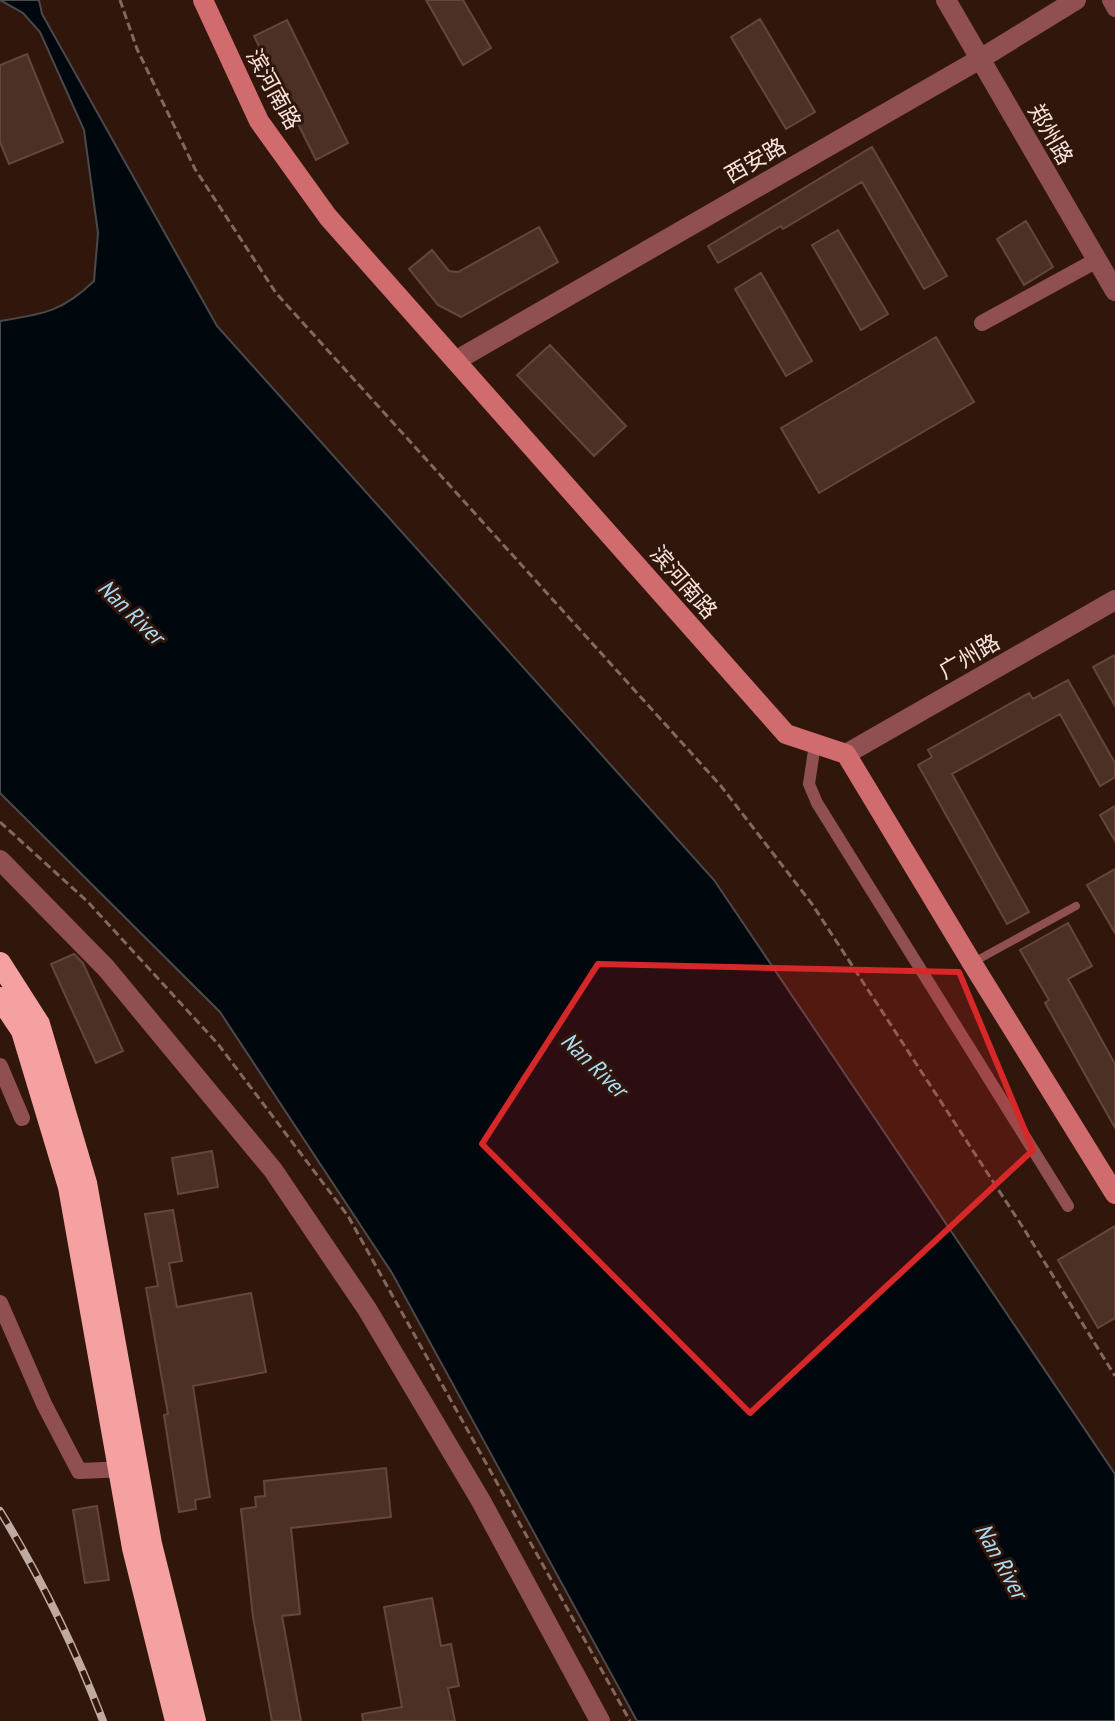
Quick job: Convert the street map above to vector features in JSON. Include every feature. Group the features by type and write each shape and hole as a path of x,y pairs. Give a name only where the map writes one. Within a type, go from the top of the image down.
{"highway":[{"path":"0,963 39,1024 86,1183 130,1469 133,1548 176,1721"},
{"path":"0,998 22,1031 69,1187 130,1469 195,1721"}],"main road":[{"name":"滨河南路","path":"203,0 259,121 328,217 786,734 846,754"},
{"path":"846,754 972,963 1113,1185"}],"street":[{"name":"郑州路","path":"946,0 1115,291"},
{"name":"西安路","path":"457,360 980,59 1076,0"},
{"path":"1110,0 1115,9"},
{"path":"982,323 1097,260"},
{"name":"广州路","path":"846,754 1115,600"},
{"path":"815,744 809,784 817,803 1068,1206"},
{"path":"0,860 106,968 273,1170 367,1309 481,1501 600,1721"},
{"path":"0,1066 22,1118"},
{"path":"0,1303 44,1404 79,1471 130,1469"}],"lane":[{"path":"972,963 1076,906"}],"path":[{"path":"120,0 137,49 195,169 276,293 721,786 812,904 1024,1229 1115,1376"}],"highlighted area":[{"path":"598,964 959,972 1033,1150 750,1413 482,1144"}],"water":[{"name":"Nan River","path":"0,0 39,0 42,14 217,326 714,880 1115,1474 1115,1721 637,1721 392,1273 220,1012 0,793 0,321 51,310 83,291 94,281 98,233 84,130 40,32 23,13"}],"building":[{"path":"426,0 463,0 491,48 463,65"},
{"path":"760,19 815,112 786,129 731,37"},
{"path":"287,20 348,143 316,160 254,36"},
{"path":"27,54 63,142 9,164 0,142 0,65"},
{"path":"872,147 947,276 924,289 862,182 718,263 708,246"},
{"path":"1026,221 1053,267 1024,285 997,239"},
{"path":"539,227 558,262 461,317 438,305 409,269 432,250 449,271 458,272"},
{"path":"838,230 888,314 861,330 812,245"},
{"path":"761,273 812,361 786,376 735,289"},
{"path":"936,337 974,402 819,493 781,428"},
{"path":"550,345 626,426 594,456 517,375"},
{"path":"1115,655 1115,706 1093,667"},
{"path":"1068,680 1115,763 1115,777 1100,786 1060,714 952,774 1029,912 1007,924 918,765 932,757 928,750 1029,693 1033,699"},
{"path":"1115,806 1115,841 1100,815"},
{"path":"1115,869 1115,933 1087,885"},
{"path":"1068,923 1092,966 1068,979 1115,1064 1115,1128 1045,1003 1049,1000 1020,950"},
{"path":"74,954 83,963 123,1051 96,1063 51,964"},
{"path":"212,1151 218,1187 178,1194 172,1158"},
{"path":"173,1210 182,1261 169,1263 177,1307 251,1293 266,1372 193,1386 210,1497 195,1500 196,1509 179,1512 164,1415 168,1414 146,1288 158,1286 145,1214"},
{"path":"1115,1226 1115,1318 1098,1328 1058,1260"},
{"path":"386,1468 391,1517 291,1528 300,1614 282,1616 301,1721 272,1721 253,1617 241,1509 256,1507 255,1497 265,1496 264,1481"},
{"path":"97,1506 109,1580 85,1583 73,1510"},
{"path":"432,1598 441,1646 451,1644 459,1686 448,1688 455,1721 363,1721 362,1714 402,1707 384,1607"}],"railway":[{"path":"0,1511 56,1614 103,1721"}]}
